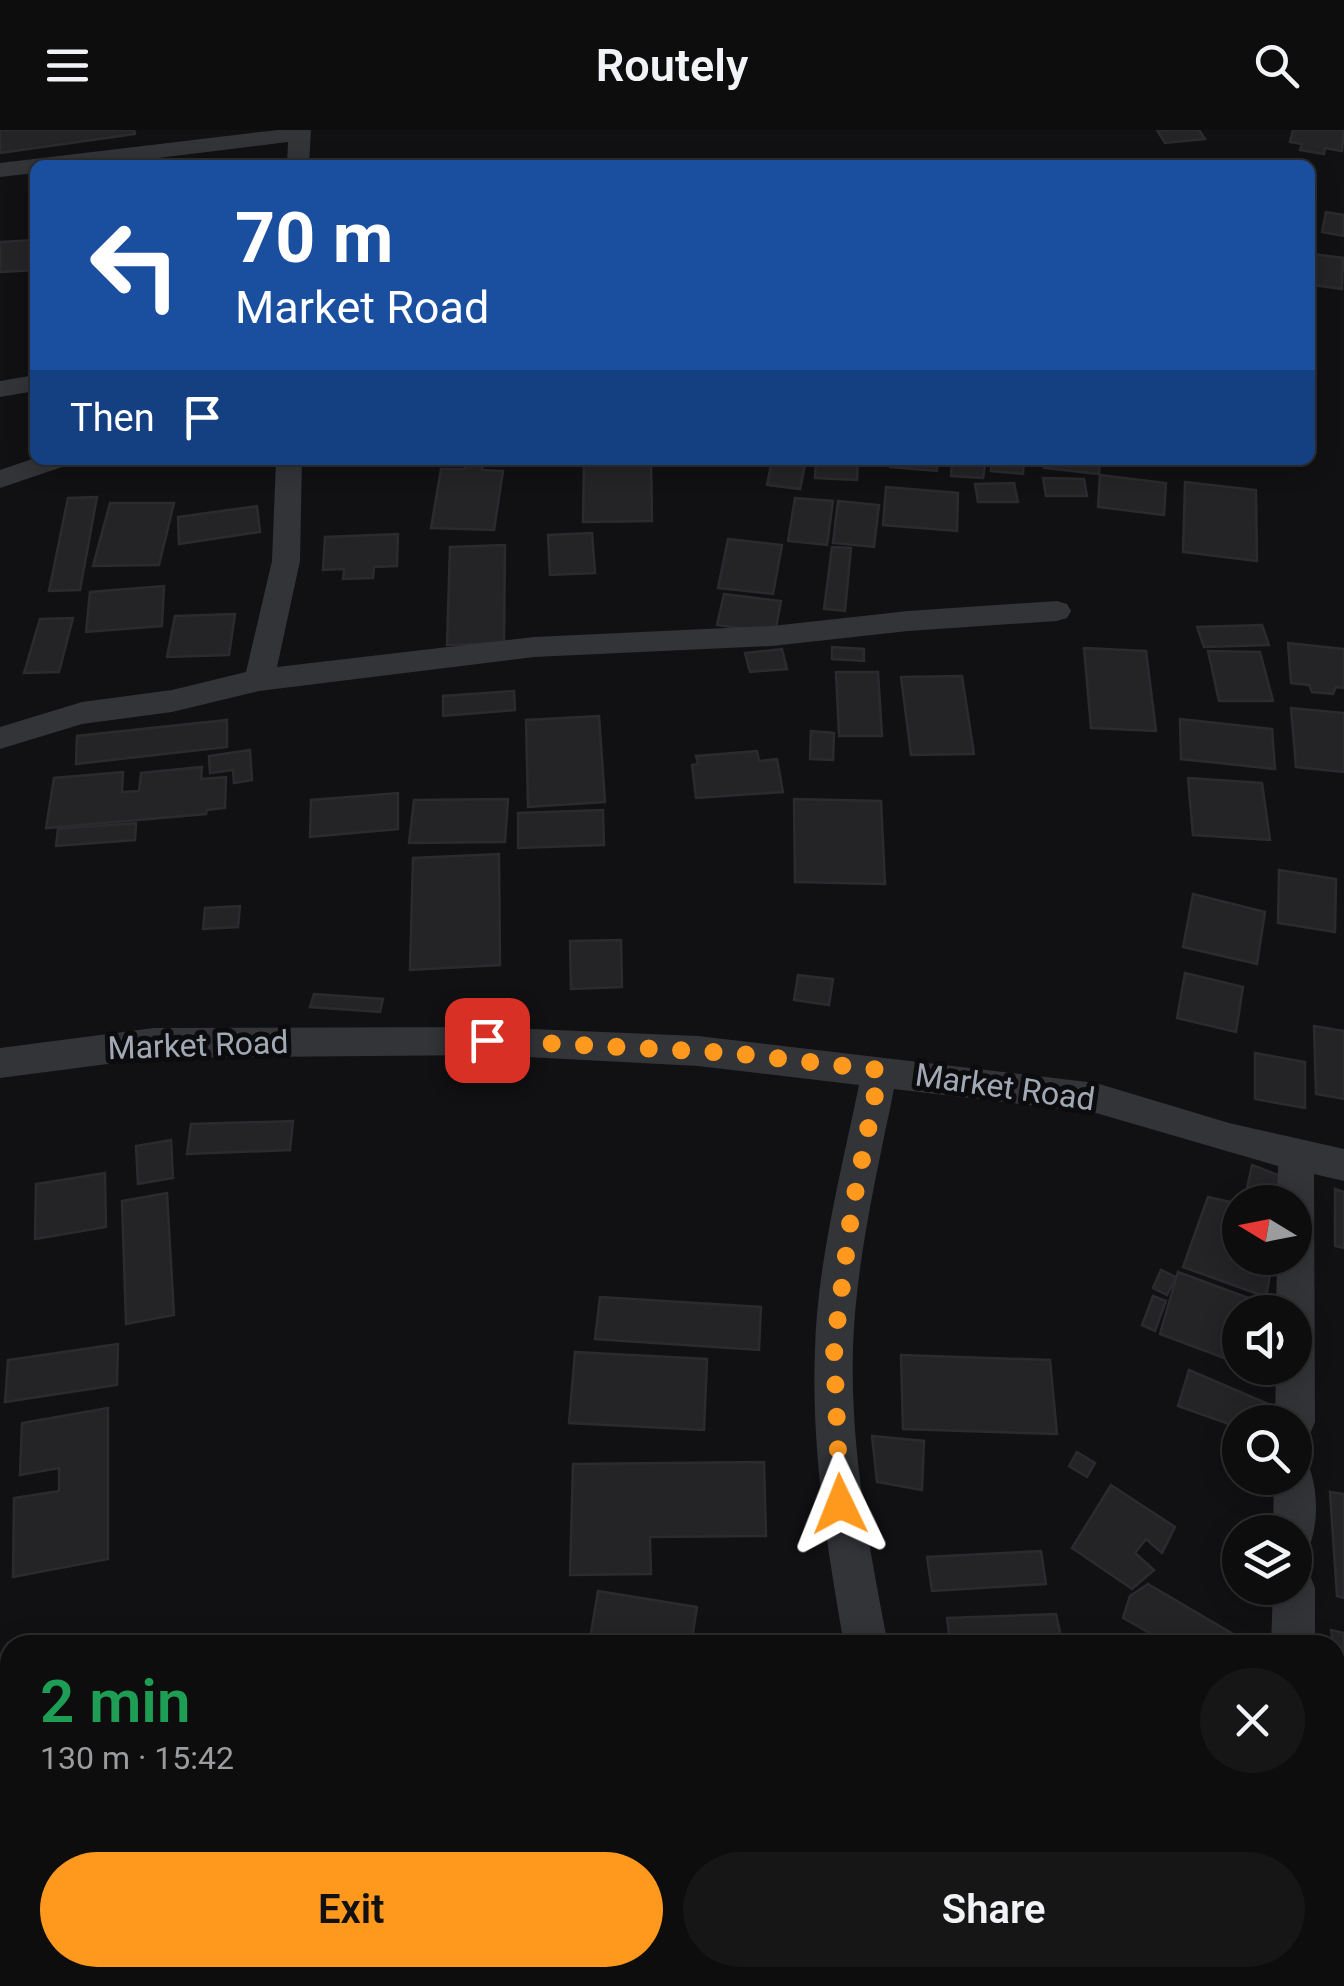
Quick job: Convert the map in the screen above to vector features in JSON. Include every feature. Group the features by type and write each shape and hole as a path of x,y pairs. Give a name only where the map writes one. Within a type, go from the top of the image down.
{"street":[{"path":"84,160 300,132 298,160"},
{"path":"0,170 30,167"},
{"path":"0,388 30,385"},
{"path":"0,480 42,465"},
{"path":"259,680 286,561 289,465"},
{"path":"0,738 82,713 172,701 259,680 534,647 772,636 908,620 1057,611"},
{"name":"Market Road","path":"0,1063 87,1048 154,1043 487,1040 732,1053 1096,1098 1230,1138 1344,1165"},
{"path":"864,1635 840,1504 834,1347 852,1209 880,1070"},
{"path":"1295,1405 1296,1153"},
{"path":"1293,1635 1294,1605"}],"building":[{"path":"0,130 134,130 135,134 0,153"},
{"path":"1157,130 1199,130 1205,139 1165,143"},
{"path":"1293,130 1344,130 1342,151 1325,148 1324,154 1300,150 1302,144 1290,142"},
{"path":"1326,212 1344,215 1344,236 1322,232"},
{"path":"30,240 30,270 0,272 0,242"},
{"path":"1315,254 1343,258 1342,289 1315,285"},
{"path":"466,465 483,465 482,470 503,471 494,530 431,528 441,469 465,469"},
{"path":"584,465 651,465 652,521 583,522"},
{"path":"771,465 805,465 800,489 767,485"},
{"path":"816,465 858,465 857,480 815,478"},
{"path":"937,465 937,471 890,467"},
{"path":"952,465 985,465 983,478 951,476"},
{"path":"992,465 1024,465 1023,474 991,471"},
{"path":"1044,465 1100,465 1099,474"},
{"path":"1100,475 1166,483 1164,515 1098,507"},
{"path":"1043,478 1084,479 1087,496 1046,496"},
{"path":"1185,482 1256,490 1257,561 1183,552"},
{"path":"1014,483 1018,502 978,502 975,484"},
{"path":"886,487 958,493 957,531 883,525"},
{"path":"97,497 80,590 49,591 68,498"},
{"path":"795,498 833,501 827,545 788,541"},
{"path":"838,501 879,505 874,547 833,543"},
{"path":"110,503 174,503 159,565 93,566"},
{"path":"257,506 260,532 179,544 178,517"},
{"path":"592,533 595,573 550,575 548,535"},
{"path":"398,534 397,566 374,567 373,578 343,579 344,569 323,570 325,537"},
{"path":"728,539 782,545 773,594 718,588"},
{"path":"505,545 504,643 447,645 450,547"},
{"path":"832,547 851,548 845,611 824,609"},
{"path":"164,586 162,626 86,632 90,592"},
{"path":"724,594 781,601 775,633 717,625"},
{"path":"235,614 229,655 167,657 175,616"},
{"path":"73,618 59,672 24,673 40,619"},
{"path":"1262,625 1269,645 1204,647 1197,627"},
{"path":"1288,643 1344,649 1344,688 1336,687 1333,694 1312,692 1309,685 1291,683"},
{"path":"832,647 864,649 864,661 832,659"},
{"path":"1084,648 1146,651 1156,731 1091,728"},
{"path":"782,649 787,669 750,672 745,653"},
{"path":"1208,651 1260,652 1273,701 1219,701"},
{"path":"836,672 878,672 882,736 839,736"},
{"path":"962,676 974,754 911,755 901,677"},
{"path":"514,691 515,710 443,716 443,696"},
{"path":"1291,708 1344,713 1344,772 1296,767"},
{"path":"599,716 605,802 528,807 526,720"},
{"path":"1180,719 1272,729 1275,769 1181,759"},
{"path":"227,720 227,747 76,764 77,736"},
{"path":"811,731 834,733 833,760 810,759"},
{"path":"250,750 252,780 234,783 233,770 210,773 209,756"},
{"path":"757,751 759,761 777,759 783,792 696,798 692,765 698,764 696,756"},
{"path":"202,767 201,779 226,777 225,808 207,810 206,814 46,828 54,778 123,772 122,792 139,791 141,773"},
{"path":"1188,778 1262,783 1270,840 1193,835"},
{"path":"398,793 398,829 310,837 311,800"},
{"path":"508,799 505,842 409,843 414,800"},
{"path":"794,799 881,801 885,884 795,882"},
{"path":"603,810 604,845 518,848 518,813"},
{"path":"136,823 135,840 56,846 58,829"},
{"path":"499,854 500,965 410,970 413,858"},
{"path":"1279,870 1336,879 1335,932 1278,923"},
{"path":"1193,894 1265,912 1257,964 1183,947"},
{"path":"240,906 238,927 203,929 205,908"},
{"path":"621,940 622,987 571,989 570,941"},
{"path":"1185,973 1243,987 1236,1032 1177,1018"},
{"path":"798,975 833,979 829,1005 794,1000"},
{"path":"314,994 383,999 380,1012 310,1007"},
{"path":"1314,1026 1344,1031 1344,1099 1316,1094"},
{"path":"1255,1053 1305,1062 1305,1108 1255,1099"},
{"path":"293,1121 290,1150 187,1154 191,1124"},
{"path":"171,1140 173,1178 138,1184 136,1146"},
{"path":"1252,1165 1286,1178 1285,1185 1248,1185"},
{"path":"105,1173 106,1227 35,1239 36,1184"},
{"path":"1335,1189 1344,1192 1344,1248 1335,1246"},
{"path":"167,1193 174,1315 126,1324 122,1201"},
{"path":"1208,1197 1222,1200 1222,1275 1270,1275 1266,1295 1260,1295 1183,1267"},
{"path":"1161,1270 1176,1277 1167,1295 1153,1288"},
{"path":"1178,1272 1241,1295 1222,1295 1222,1357 1160,1334"},
{"path":"1153,1296 1166,1301 1155,1331 1142,1325"},
{"path":"600,1297 761,1307 759,1350 595,1339"},
{"path":"118,1344 117,1385 5,1402 8,1360"},
{"path":"575,1352 707,1359 704,1430 569,1423"},
{"path":"901,1355 1050,1360 1057,1434 903,1429"},
{"path":"1189,1370 1271,1405 1222,1405 1222,1422 1178,1406"},
{"path":"108,1408 108,1559 13,1577 14,1498 59,1491 59,1468 20,1475 22,1423"},
{"path":"872,1436 924,1441 922,1490 877,1482"},
{"path":"1077,1452 1095,1463 1087,1477 1069,1466"},
{"path":"764,1462 766,1536 650,1537 651,1574 570,1575 573,1464"},
{"path":"1111,1485 1175,1527 1162,1553 1146,1539 1135,1553 1154,1570 1132,1589 1072,1548"},
{"path":"1330,1492 1344,1494 1344,1598 1337,1596"},
{"path":"1041,1551 1046,1584 932,1591 927,1557"},
{"path":"1148,1584 1235,1635 1153,1635 1123,1618 1130,1596"},
{"path":"598,1591 697,1607 693,1635 591,1635"},
{"path":"1056,1614 1061,1635 949,1635 947,1618"}],"route":[{"path":"487,1040 732,1053 880,1070 852,1209 834,1347 840,1504"}]}
